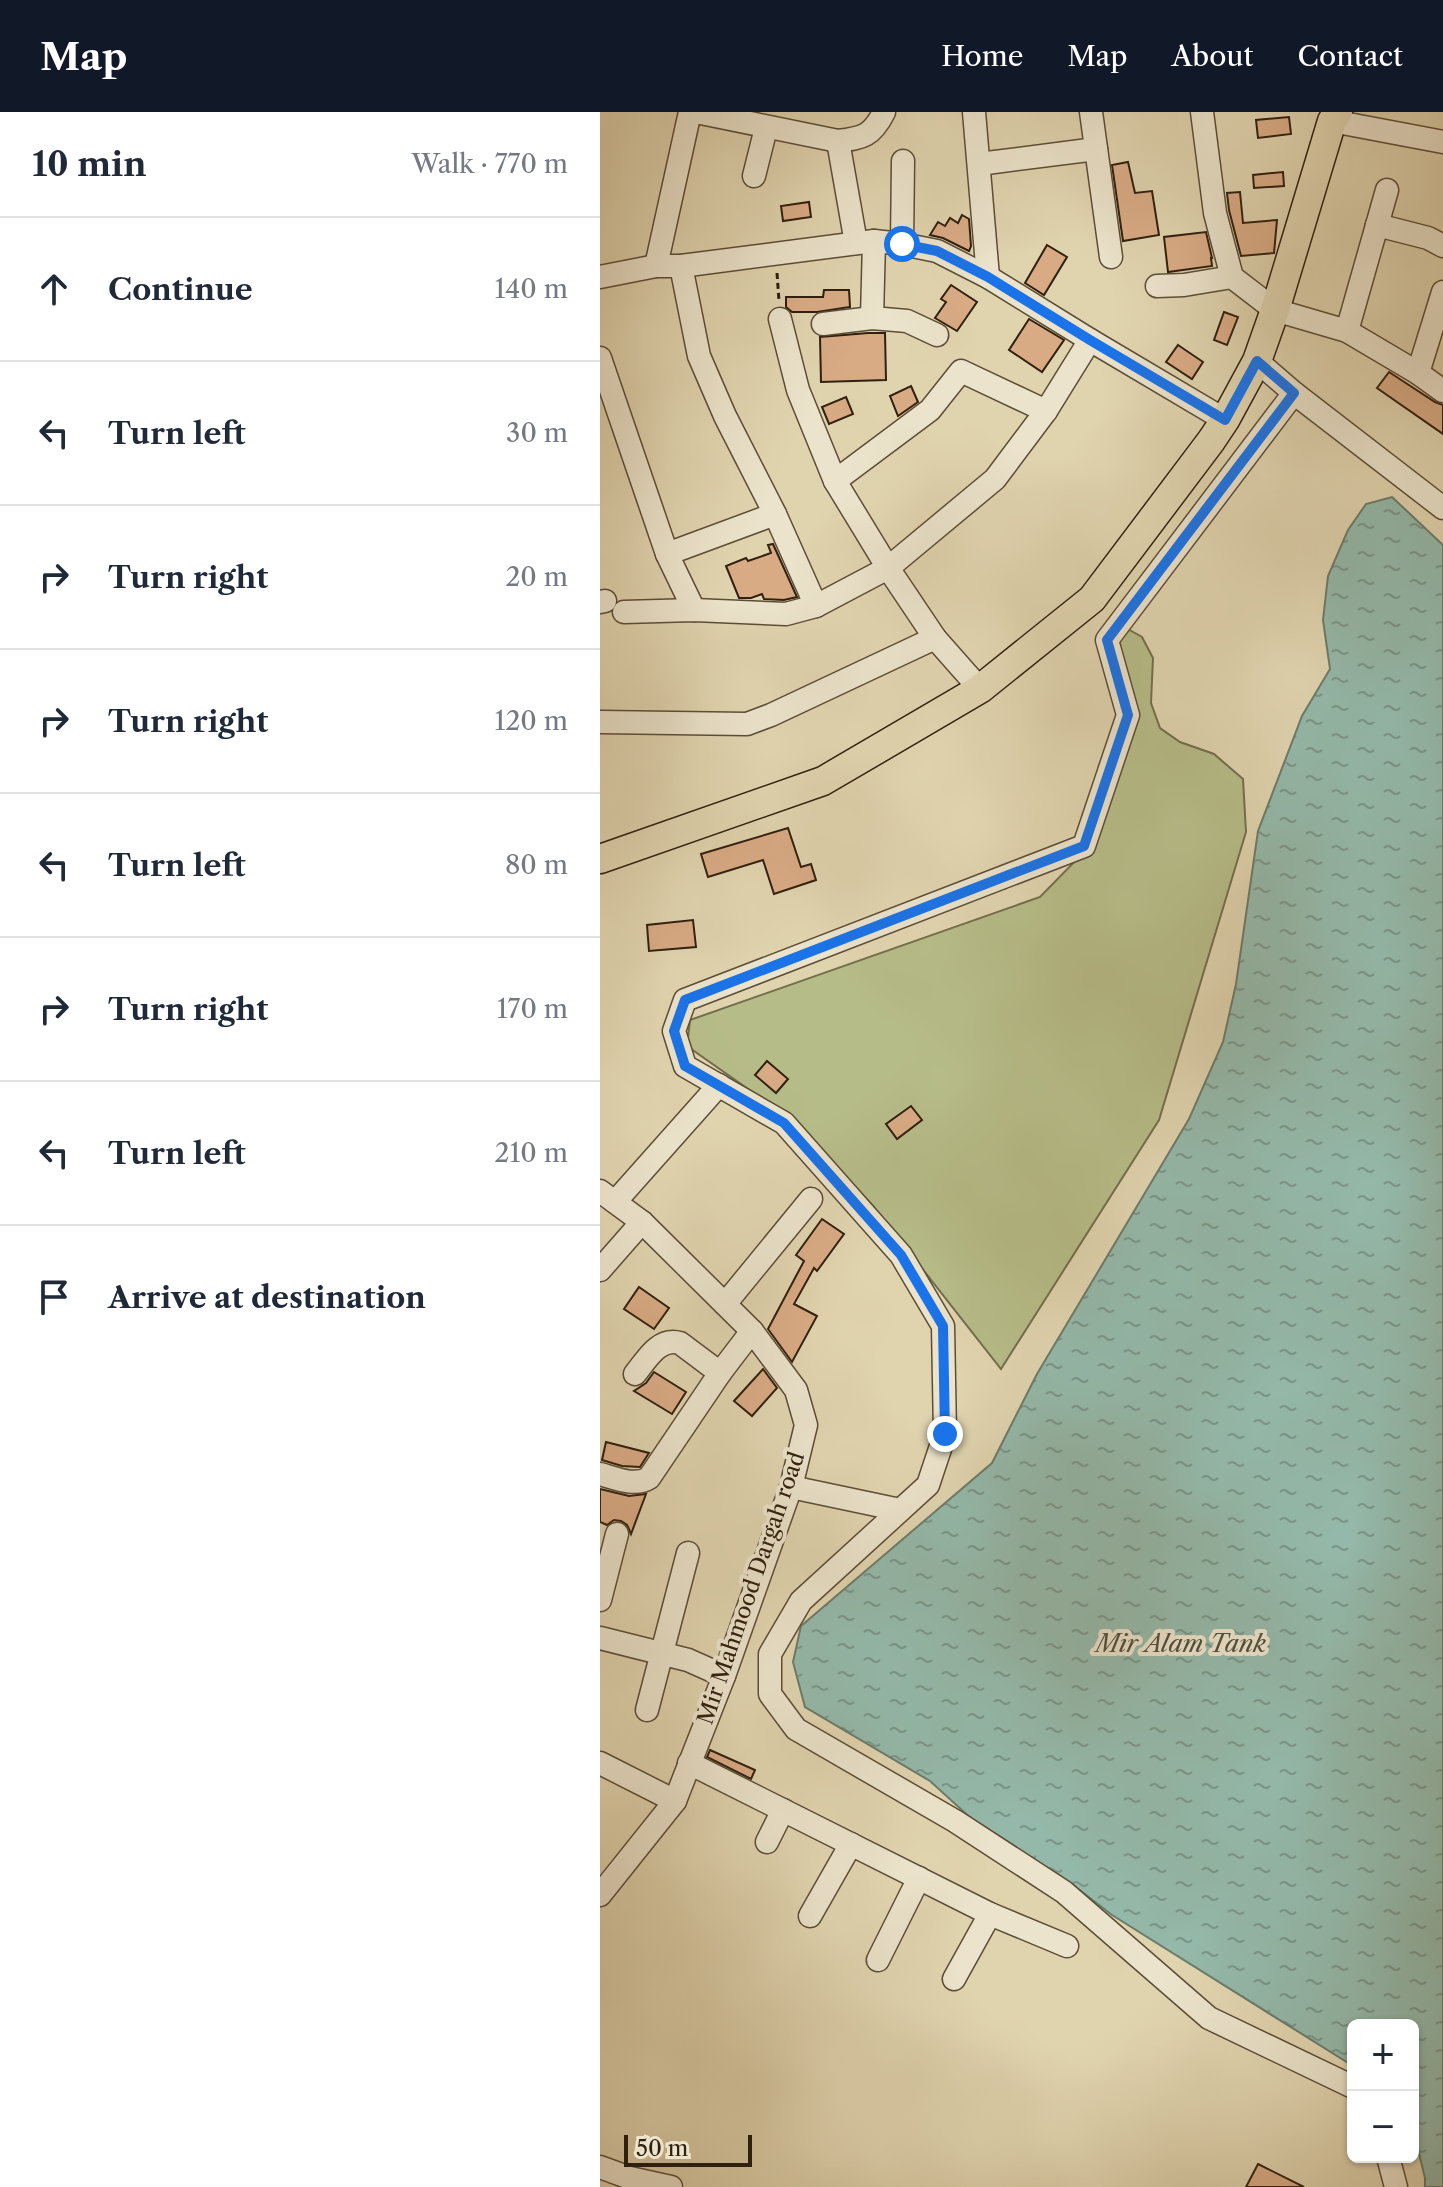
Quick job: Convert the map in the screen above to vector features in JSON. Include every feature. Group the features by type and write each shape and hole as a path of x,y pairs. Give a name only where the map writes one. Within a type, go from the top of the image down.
{"main road":[{"path":"600,859 823,781 980,689 1092,599 1225,420 1257,361 1335,117"}],"street":[{"path":"656,266 690,112"},
{"path":"696,112 838,141 860,139 878,125 884,112"},
{"path":"974,112 988,277"},
{"path":"1091,112 1111,257"},
{"path":"1202,112 1215,213 1232,277 1275,310 1347,331 1443,391"},
{"path":"1335,117 1443,142"},
{"path":"754,176 766,128"},
{"path":"838,141 865,242 872,318"},
{"path":"979,164 1096,149"},
{"path":"902,244 903,161"},
{"path":"1347,331 1387,190"},
{"path":"1377,225 1428,238 1443,246"},
{"path":"600,277 656,266 681,266 865,242 902,244 937,251 988,277 1225,420"},
{"path":"681,266 699,356 816,606"},
{"path":"1157,286 1232,277"},
{"path":"1418,373 1443,294"},
{"path":"823,324 872,318 907,321 937,335"},
{"path":"780,319 798,390 835,481 935,638 980,689"},
{"path":"610,605 786,614 816,606 888,568 995,479 1046,411 1090,340"},
{"path":"600,358 667,554 694,610"},
{"path":"1257,361 1443,508"},
{"path":"835,481 930,410 961,371 1046,411"},
{"path":"1294,393 1107,640 1128,715 1084,846 685,1000 674,1031 685,1066 784,1123 901,1255 943,1326 945,1434 928,1485 801,1601 770,1654 770,1694 796,1729 955,1821 1064,1892 1209,2018 1347,2084"},
{"path":"667,554 775,514"},
{"path":"600,722 747,724 935,638"},
{"path":"608,1196 719,1085"},
{"name":"Mir Mahmood Dargah road","path":"601,1891 675,1801 724,1676 791,1487 806,1425 796,1390 752,1331 642,1222 608,1196"},
{"path":"725,1304 811,1199"},
{"path":"600,1270 642,1222"},
{"path":"600,1474 634,1483 642,1483 649,1478 752,1331"},
{"path":"635,1374 657,1348 664,1342 673,1341 720,1373"},
{"path":"791,1487 900,1510"},
{"path":"600,1600 617,1534"},
{"path":"647,1710 688,1553"},
{"path":"600,1638 688,1660 724,1676"},
{"path":"600,1763 675,1801"},
{"path":"689,1763 990,1914 1067,1946"},
{"path":"767,1842 783,1810"},
{"path":"810,1916 851,1844"},
{"path":"878,1960 919,1878"},
{"path":"954,1979 990,1914"},
{"path":"1390,2163 1396,2187"},
{"path":"600,2167 630,2178 671,2187"}],"path":[{"path":"775,253 780,319"}],"green space":[{"path":"1126,628 1142,637 1153,658 1151,703 1160,728 1180,742 1214,754 1243,779 1246,832 1159,1120 1001,1369 873,1206 795,1122 687,1046 690,1020 1040,897 1090,846 1133,716 1110,642"}],"water":[{"name":"Mir Alam Tank","path":"1392,497 1443,545 1443,2187 1425,2187 1419,2154 1419,2019 1347,2019 1347,2062 1112,1915 1068,1881 975,1822 930,1781 805,1707 793,1662 801,1626 992,1463 1037,1374 1189,1119 1223,1042 1236,984 1258,831 1302,716 1330,669 1323,620 1328,576 1348,530 1366,504"}],"building":[{"path":"1289,117 1291,134 1258,138 1256,120"},
{"path":"1128,162 1135,193 1152,191 1159,235 1123,241 1112,165"},
{"path":"1283,172 1284,186 1254,188 1253,175"},
{"path":"1240,192 1243,223 1277,220 1274,253 1241,256 1227,193"},
{"path":"809,202 811,217 783,221 781,206"},
{"path":"962,215 969,219 969,251 930,235 938,222 945,226 950,218 958,223"},
{"path":"1206,232 1212,266 1168,272 1164,237"},
{"path":"1047,245 1067,257 1044,295 1025,283"},
{"path":"951,285 977,302 957,331 935,318 946,302 941,299"},
{"path":"824,290 849,290 850,307 792,312 786,307 786,297 823,297"},
{"path":"1224,312 1238,317 1227,345 1214,340"},
{"path":"1029,319 1064,340 1042,372 1009,350"},
{"path":"885,333 886,380 821,382 820,337"},
{"path":"1178,345 1203,362 1192,379 1166,362"},
{"path":"1389,372 1443,405 1443,434 1377,388"},
{"path":"911,386 918,402 898,416 890,396"},
{"path":"846,397 853,414 829,424 822,407"},
{"path":"773,544 797,597 764,599 762,594 739,598 726,566 771,553 768,545"},
{"path":"788,828 801,867 811,864 816,880 774,894 763,860 708,877 701,854"},
{"path":"693,920 696,947 649,951 647,925"},
{"path":"767,1061 788,1079 776,1093 755,1075"},
{"path":"911,1106 922,1120 897,1139 886,1124"},
{"path":"822,1219 844,1234 817,1271 814,1268 794,1304 817,1316 792,1362 768,1329 804,1261 796,1255"},
{"path":"639,1287 669,1308 654,1329 624,1309"},
{"path":"763,1369 777,1388 752,1416 734,1401"},
{"path":"654,1372 686,1392 672,1414 634,1391 646,1383"},
{"path":"606,1442 649,1453 640,1467 622,1466 602,1460"},
{"path":"600,1489 629,1496 646,1494 631,1534 621,1521 614,1520 607,1525 600,1522"},
{"path":"710,1750 755,1770 751,1779 707,1757"},
{"path":"1258,2164 1304,2187 1246,2187"}],"route":[{"path":"902,244 937,251 988,277 1225,420 1257,361 1294,393 1107,640 1128,715 1084,846 685,1000 674,1031 685,1066 784,1123 901,1255 943,1326 945,1434"}]}
